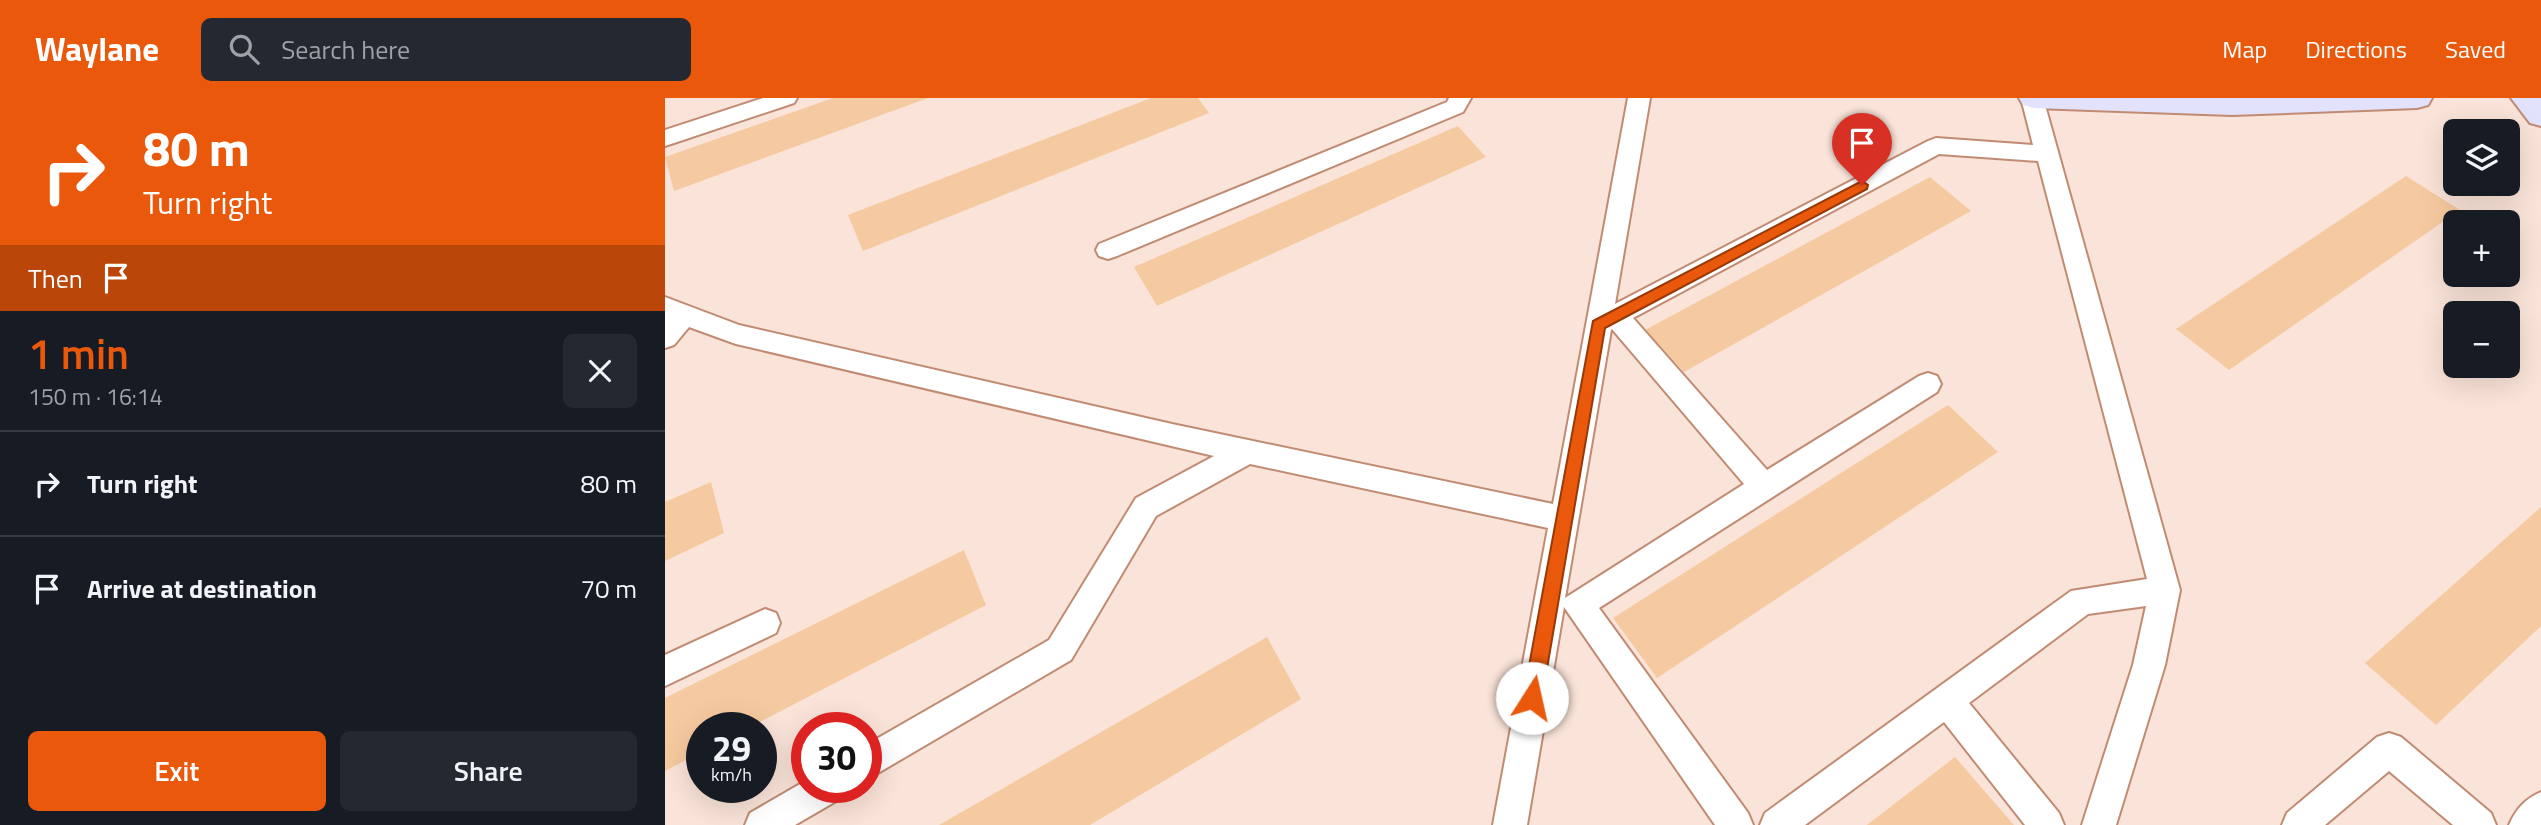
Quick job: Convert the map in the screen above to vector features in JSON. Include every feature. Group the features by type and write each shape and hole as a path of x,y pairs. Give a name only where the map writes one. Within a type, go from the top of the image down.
{"street":[{"path":"665,138 786,98"},
{"path":"1108,250 1455,107 1460,98"},
{"path":"1510,825 1564,519 1607,320 1639,98"},
{"path":"2099,825 2149,665 2165,590 2033,98 2232,104 2417,98"},
{"path":"2525,98 2541,116"},
{"path":"1607,320 1936,146 2047,154"},
{"path":"665,338 675,311 736,334 1248,452 1564,519"},
{"path":"1607,320 1764,487"},
{"path":"1736,825 1578,604 1928,384"},
{"path":"882,755 1060,650 1146,507 1248,452"},
{"path":"1777,825 2082,601 2165,590"},
{"path":"665,671 765,623"},
{"path":"1947,700 2047,825"},
{"path":"2299,825 2389,749 2479,825"},
{"path":"762,825 800,803"},
{"path":"2526,825 2541,809"}],"building":[{"path":"833,98 928,98 674,191 665,157"},
{"path":"1151,98 1198,98 1209,113 863,251 848,215"},
{"path":"1458,126 1486,157 1157,306 1134,267"},
{"path":"2406,176 2460,210 2443,210 2443,222 2229,370 2176,329"},
{"path":"1930,177 1971,211 1684,372 1645,330"},
{"path":"1948,405 1998,452 1657,678 1613,618"},
{"path":"711,482 724,533 665,561 665,502"},
{"path":"2541,507 2541,626 2436,725 2365,663"},
{"path":"964,550 986,605 777,713 686,712 686,760 665,771 665,698"},
{"path":"1267,637 1301,699 1090,825 939,825"},
{"path":"1955,757 2014,825 1867,825"}],"route":[{"path":"1532,698 1598,325 1862,185"}]}
